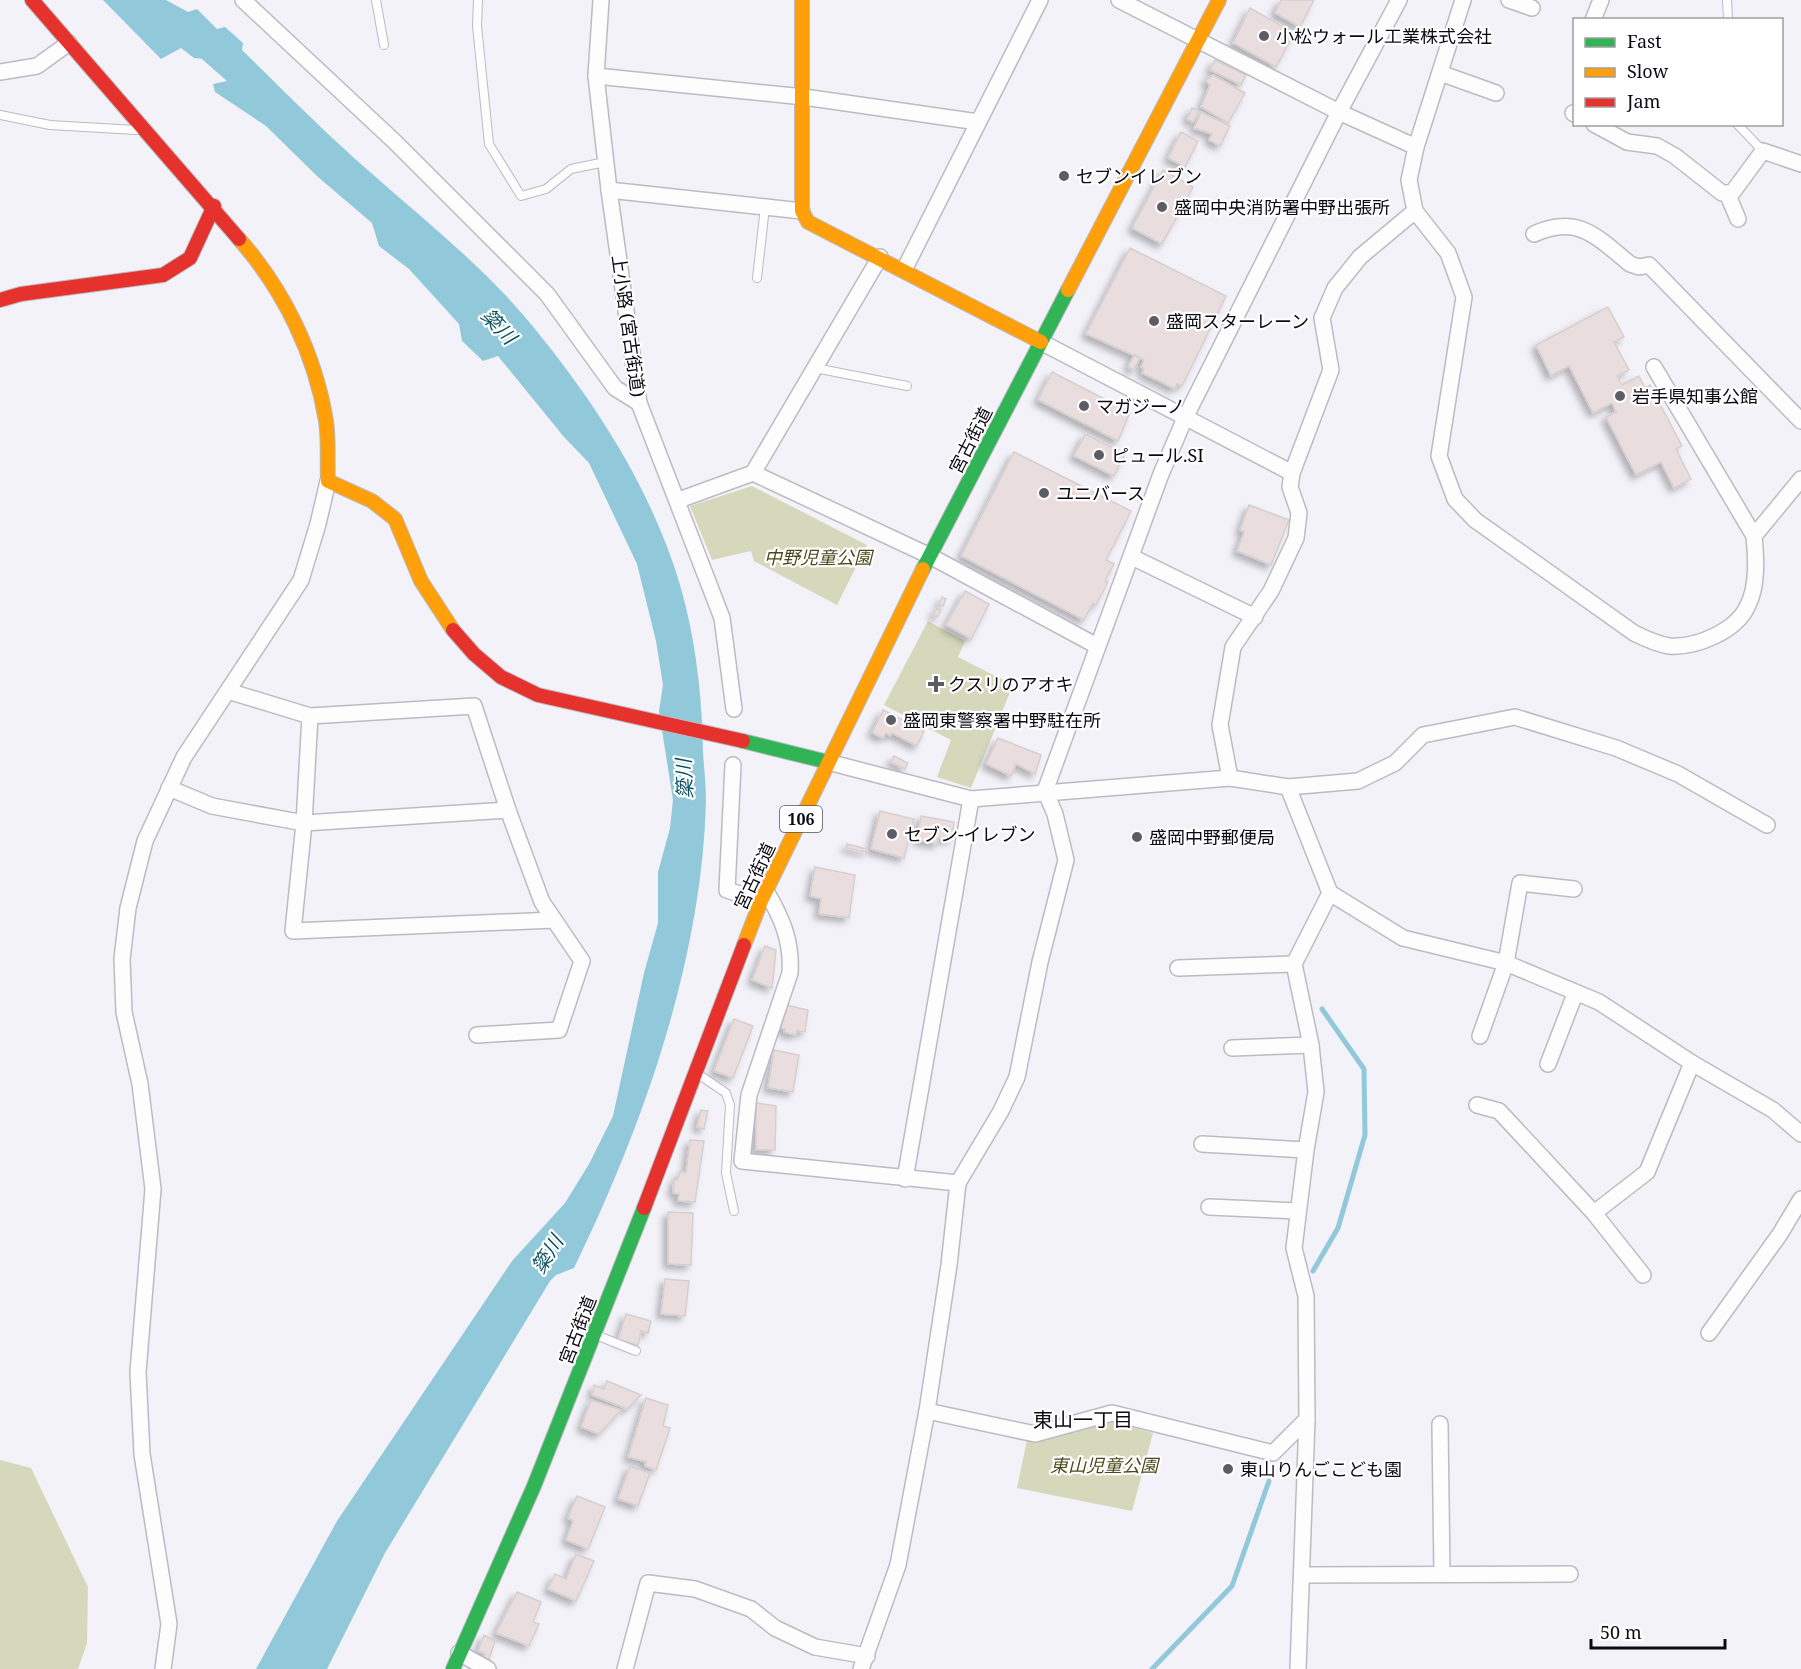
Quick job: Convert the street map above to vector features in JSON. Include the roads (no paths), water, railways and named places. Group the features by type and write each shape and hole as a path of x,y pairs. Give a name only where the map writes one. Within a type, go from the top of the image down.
{"main road":[{"path":"32,0 214,206 256,258 294,320 314,368 326,422 328,481 366,497 396,520 414,567 439,610 466,646 501,678 538,695 603,712 828,762"},
{"path":"802,0 804,98 802,211 808,222 880,257 1041,342"},
{"name":"宮古街道","path":"453,1669 534,1486 595,1335 693,1074 764,896 930,556 1219,0"},
{"path":"0,300 21,294 163,275 190,258 214,206"}],"street":[{"path":"243,0 394,142 547,294 615,388 639,403"},
{"name":"上小路 (宮古街道)","path":"601,0 596,76 605,162 639,403 679,500 722,618 734,709"},
{"path":"904,270 1040,0"},
{"path":"1119,0 1339,112 1416,147"},
{"path":"625,1669 648,1582 695,1589 751,1609 775,1628 815,1647 864,1662 898,1565 927,1411 949,1265 958,1183 1001,1111 1017,1077 1040,962 1066,860 1055,814 1045,791 1161,474 1185,418 1339,112 1399,0"},
{"path":"1463,0 1416,147 1409,180 1415,211 1448,253 1464,297 1439,456 1455,499 1475,520 1634,633 1650,642 1671,646 1715,637 1736,622 1749,605 1756,564 1754,536 1654,367"},
{"path":"1509,0 1532,9"},
{"path":"1594,18 1601,0"},
{"path":"0,72 37,66 69,44"},
{"path":"1440,73 1496,93"},
{"path":"596,76 804,98 978,122"},
{"path":"1598,126 1627,142 1657,146 1675,156 1722,193 1732,193 1762,151 1801,164"},
{"path":"609,190 802,211"},
{"path":"1727,193 1738,219"},
{"path":"1230,778 1220,725 1233,647 1271,591 1296,538 1299,513 1290,487 1292,473 1331,370 1322,318 1335,288 1360,257 1415,211"},
{"path":"1534,234 1558,225 1586,229 1630,264 1639,267 1649,265 1801,421"},
{"path":"679,500 753,473 880,257"},
{"path":"1041,342 1292,473"},
{"path":"753,473 930,556 1097,646"},
{"path":"1754,536 1801,479"},
{"path":"163,1669 169,1624 142,1454 138,1372 153,1189 140,1084 124,1012 122,959 128,908 145,840 184,757 301,580 318,525 328,481"},
{"path":"1132,557 1255,617"},
{"path":"228,691 310,716 474,706 508,810 542,902 582,961 559,1030 477,1035"},
{"path":"310,716 304,823 293,931 554,920"},
{"path":"828,762 971,799 1045,791 1230,778 1288,787 1358,781 1395,762 1423,735 1515,717 1616,748 1678,774 1767,825"},
{"path":"733,765 727,890 764,896 784,923 791,954 790,973 749,1095 742,1161 958,1183"},
{"path":"1288,787 1330,893 1403,938 1506,963 1575,994 1599,1002 1692,1063 1773,1110 1801,1134"},
{"path":"169,788 212,806 304,823 508,810"},
{"path":"905,1179 971,799"},
{"path":"1480,1036 1506,963 1520,883 1574,889"},
{"path":"1298,1669 1307,1419 1306,1296 1294,1248 1297,1211 1316,1092 1311,1045 1294,964 1330,893"},
{"path":"1178,968 1294,964"},
{"path":"1548,1064 1575,994"},
{"path":"1232,1048 1311,1045"},
{"path":"1594,1213 1647,1172 1692,1063"},
{"path":"1477,1105 1499,1112 1594,1213 1643,1275"},
{"path":"1202,1144 1306,1150"},
{"path":"1709,1333 1780,1234 1801,1199"},
{"path":"1209,1207 1297,1211"},
{"path":"927,1411 1035,1434 1112,1413 1273,1453 1307,1419"},
{"path":"1440,1424 1442,1574"},
{"path":"1302,1575 1570,1574"},
{"path":"459,1653 488,1669"}],"lane":[{"path":"376,0 384,45"},
{"path":"478,0 477,26 489,144 521,196 546,189 571,169 605,162"},
{"path":"1727,0 1728,18"},
{"path":"0,115 50,125 136,130"},
{"path":"1739,126 1762,151"},
{"path":"757,278 765,207"},
{"path":"815,368 907,386"},
{"path":"693,1074 719,1085 726,1093 730,1105 726,1173 734,1211"},
{"path":"595,1335 636,1351"}],"water":[{"name":"簗川","path":"103,0 166,0 188,12 197,9 217,29 225,27 243,43 242,50 305,112 470,260 525,317 567,369 605,425 653,513 683,594 698,672 706,795 702,861 681,981 645,1100 599,1214 574,1268 556,1275 550,1281 385,1553 327,1669 256,1669 337,1521 512,1261 565,1203 589,1164 613,1116 644,973 658,923 658,872 670,828 673,800 659,711 663,685 656,641 637,564 589,463 564,437 498,356 483,361 462,341 459,324 409,269 379,246 372,223 318,177 266,126 215,92 213,84 227,81 202,59 194,58 181,48 161,59"}],"waterway":[{"path":"1313,1271 1338,1228 1365,1135 1364,1069 1322,1009"},
{"path":"1152,1669 1232,1586 1269,1481"}],"place":[{"name":"小松ウォール工業株式会社","path":"1264,36"},
{"name":"セブンイレブン","path":"1064,176"},
{"name":"盛岡中央消防署中野出張所","path":"1162,207"},
{"name":"盛岡スターレーン","path":"1154,321"},
{"name":"岩手県知事公館","path":"1620,396"},
{"name":"マガジーノ","path":"1084,406"},
{"name":"ピュール.SI","path":"1099,455"},
{"name":"ユニバース","path":"1044,493"},
{"name":"クスリのアオキ","path":"936,684"},
{"name":"盛岡東警察署中野駐在所","path":"891,720"},
{"name":"セブン-イレブン","path":"892,834"},
{"name":"盛岡中野郵便局","path":"1137,837"},
{"name":"東山りんごこども園","path":"1228,1469"}],"district":[{"name":"東山一丁目","path":"1083,1419"}],"park label":[{"name":"中野児童公園","path":"818,557"},
{"name":"東山児童公園","path":"1104,1465"}]}
